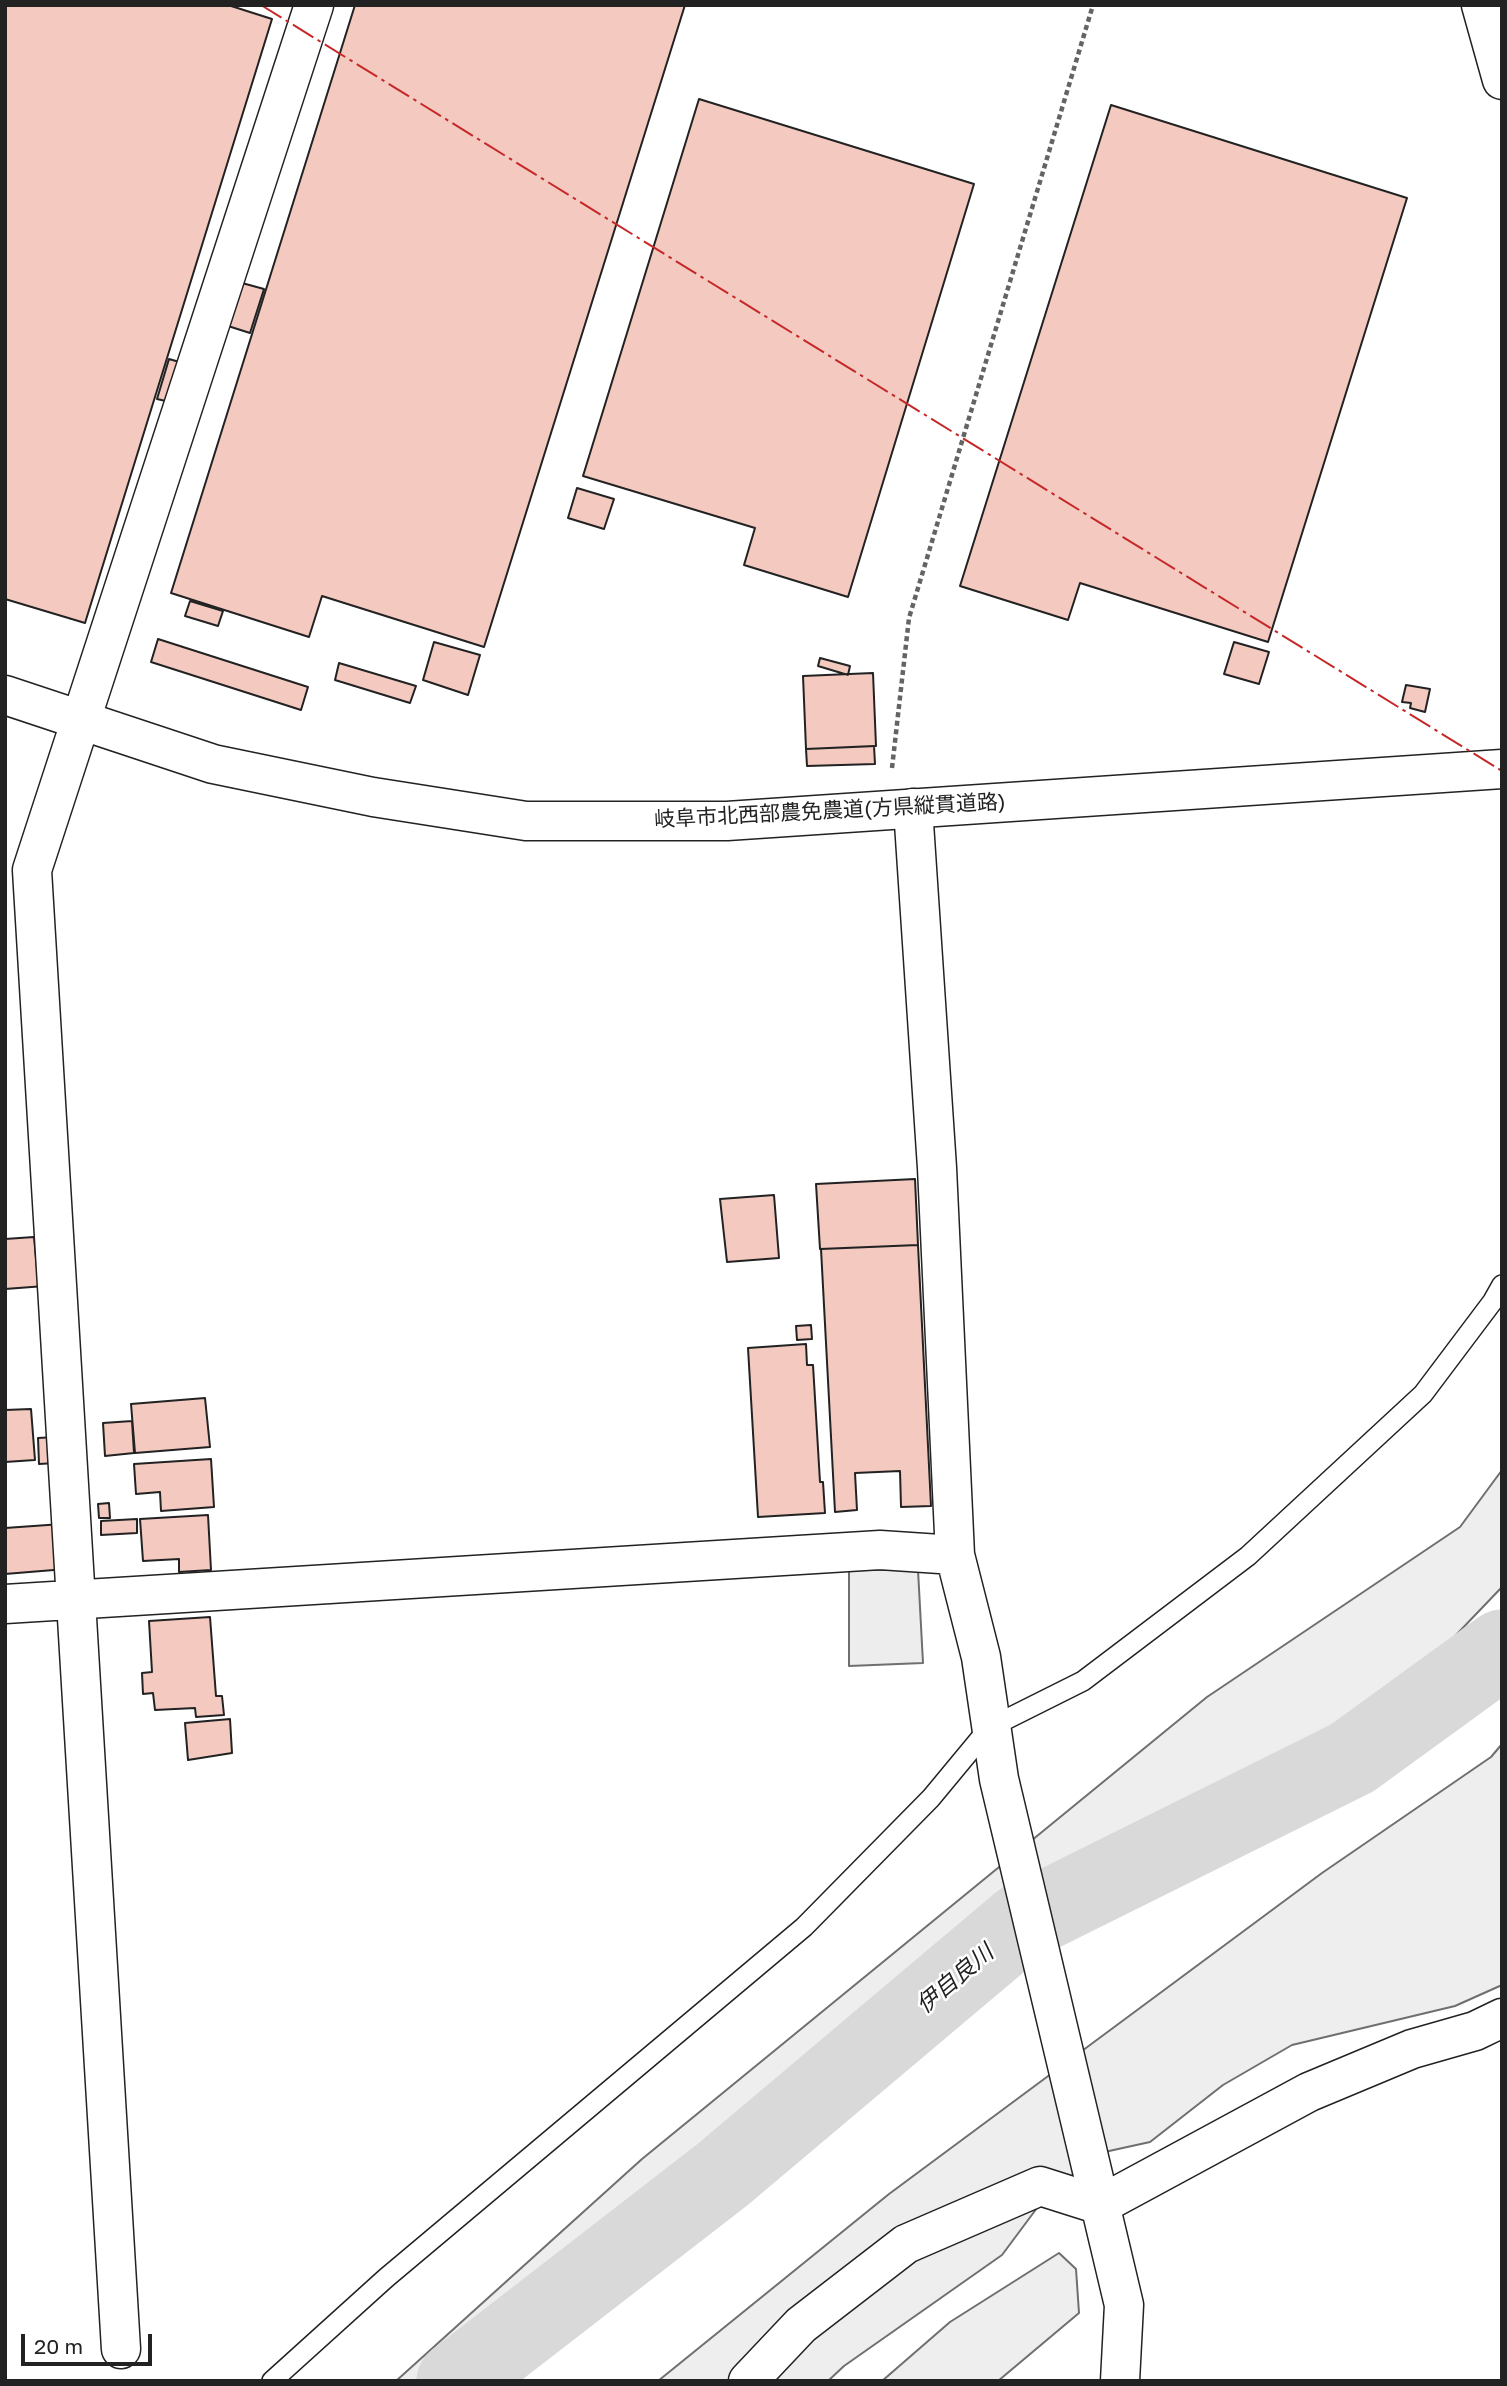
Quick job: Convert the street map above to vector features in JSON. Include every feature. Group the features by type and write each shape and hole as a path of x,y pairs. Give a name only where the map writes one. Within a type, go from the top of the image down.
{"street":[{"path":"121,2349 76,1599 19,871 83,719 314,5"},
{"path":"1481,5 1502,80"},
{"name":"岐阜市北西部農免農道(方県縦貫道路)","path":"5,695 83,719 213,765 373,797 526,821 727,821 1502,769"},
{"path":"900,809 937,1168 955,1555 981,1657 989,1728 999,1779 1088,2163 1124,2305 1120,2381"},
{"path":"5,1604 880,1550 955,1555"},
{"path":"748,2381 801,2325 906,2244 1040,2186 1100,2205 1309,2092 1412,2049 1475,2031 1502,2018"}],"lane":[{"path":"272,2381 397,2269 804,1927 930,1798 989,1728 1083,1681 1248,1556 1423,1394 1493,1301 1502,1285"}],"path":[{"path":"900,809 909,618 1093,5"}],"shaded area":[{"path":"1502,1470 1502,1587 1389,1705 779,2107 593,2276 490,2381 396,2381 642,2159 1207,1697 1460,1527"},
{"path":"849,1570 918,1570 923,1663 849,1666"},
{"path":"1502,1744 1502,1985 1455,2006 1292,2045 1223,2085 1150,2142 1109,2151 1040,2204 1002,2255 844,2366 828,2381 658,2381 889,2194 1322,1873 1491,1757"},
{"path":"1059,2253 1076,2269 1079,2313 998,2381 882,2381 950,2322"}],"building":[{"path":"5,5 228,5 272,19 85,623 5,599"},
{"path":"355,5 685,5 484,647 322,596 309,637 171,593"},
{"path":"699,99 974,184 848,597 744,565 755,528 583,476"},
{"path":"1111,105 1407,198 1268,642 1080,583 1068,620 960,586"},
{"path":"242,283 264,289 250,333 228,326"},
{"path":"169,359 183,363 170,402 157,399"},
{"path":"577,488 614,499 604,529 568,518"},
{"path":"190,601 223,611 218,626 185,616"},
{"path":"158,639 308,687 301,710 151,662"},
{"path":"434,642 480,655 468,695 423,680"},
{"path":"1234,642 1269,652 1259,684 1224,674"},
{"path":"820,658 850,666 848,675 818,666"},
{"path":"339,663 416,686 410,703 335,680"},
{"path":"873,673 876,746 806,749 803,676"},
{"path":"1406,685 1430,689 1425,712 1410,708 1411,703 1402,702"},
{"path":"874,746 875,764 807,766 806,749"},
{"path":"915,1179 918,1245 820,1249 816,1184"},
{"path":"774,1195 779,1258 727,1262 720,1199"},
{"path":"34,1237 37,1269 43,1268 45,1286 5,1289 5,1239"},
{"path":"918,1245 931,1506 901,1507 900,1471 855,1473 857,1510 835,1512 821,1249"},
{"path":"811,1325 812,1339 797,1340 796,1326"},
{"path":"806,1344 807,1365 813,1365 820,1482 823,1482 825,1513 758,1517 748,1348"},
{"path":"205,1398 210,1447 135,1453 131,1404"},
{"path":"31,1409 35,1460 5,1462 5,1410"},
{"path":"132,1421 134,1453 105,1456 103,1423"},
{"path":"55,1437 56,1463 39,1464 38,1438"},
{"path":"211,1459 214,1507 161,1511 160,1492 136,1494 134,1464"},
{"path":"109,1503 110,1518 99,1518 98,1504"},
{"path":"208,1515 211,1570 179,1572 179,1559 143,1561 140,1519"},
{"path":"137,1519 137,1533 101,1535 101,1521"},
{"path":"62,1524 66,1569 5,1574 5,1528"},
{"path":"210,1617 216,1696 222,1696 224,1715 196,1717 195,1708 155,1710 153,1693 143,1694 142,1673 152,1672 149,1621"},
{"path":"230,1719 232,1753 188,1760 185,1723"}],"waterway":[{"name":"伊自良川","path":"456,2381 722,2175 1022,1922 1352,1758 1502,1649"}],"power":[{"path":"261,5 1502,771"}]}
